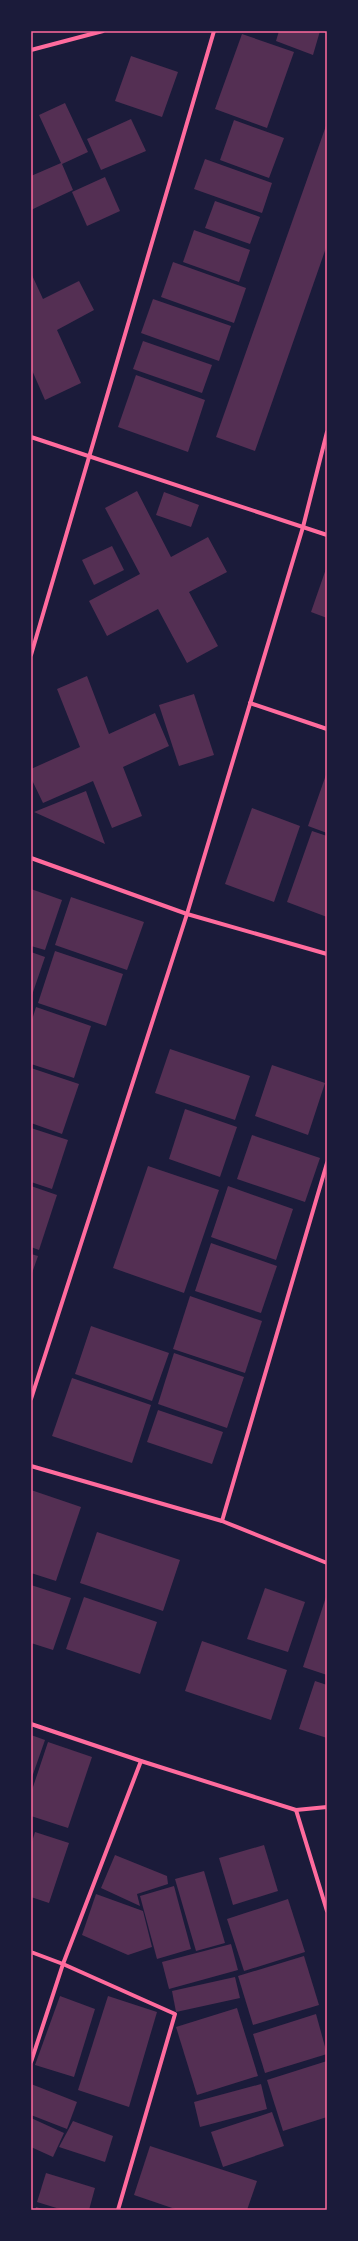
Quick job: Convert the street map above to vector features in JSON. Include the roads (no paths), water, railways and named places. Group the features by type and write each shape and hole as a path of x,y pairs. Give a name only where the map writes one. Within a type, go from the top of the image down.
{"street":[{"path":"31,50 103,31"},
{"path":"31,655 214,31"},
{"path":"31,1399 187,914 303,527 327,432"},
{"path":"31,437 327,535"},
{"path":"250,703 327,729"},
{"path":"31,858 187,914 327,954"},
{"path":"222,1522 327,1163"},
{"path":"31,1466 222,1522 327,1564"},
{"path":"31,1724 141,1761 296,1810 327,1807"},
{"path":"31,2062 63,1964 141,1761"},
{"path":"296,1810 327,1911"},
{"path":"31,1952 63,1964 175,2014 118,2210"}]}
